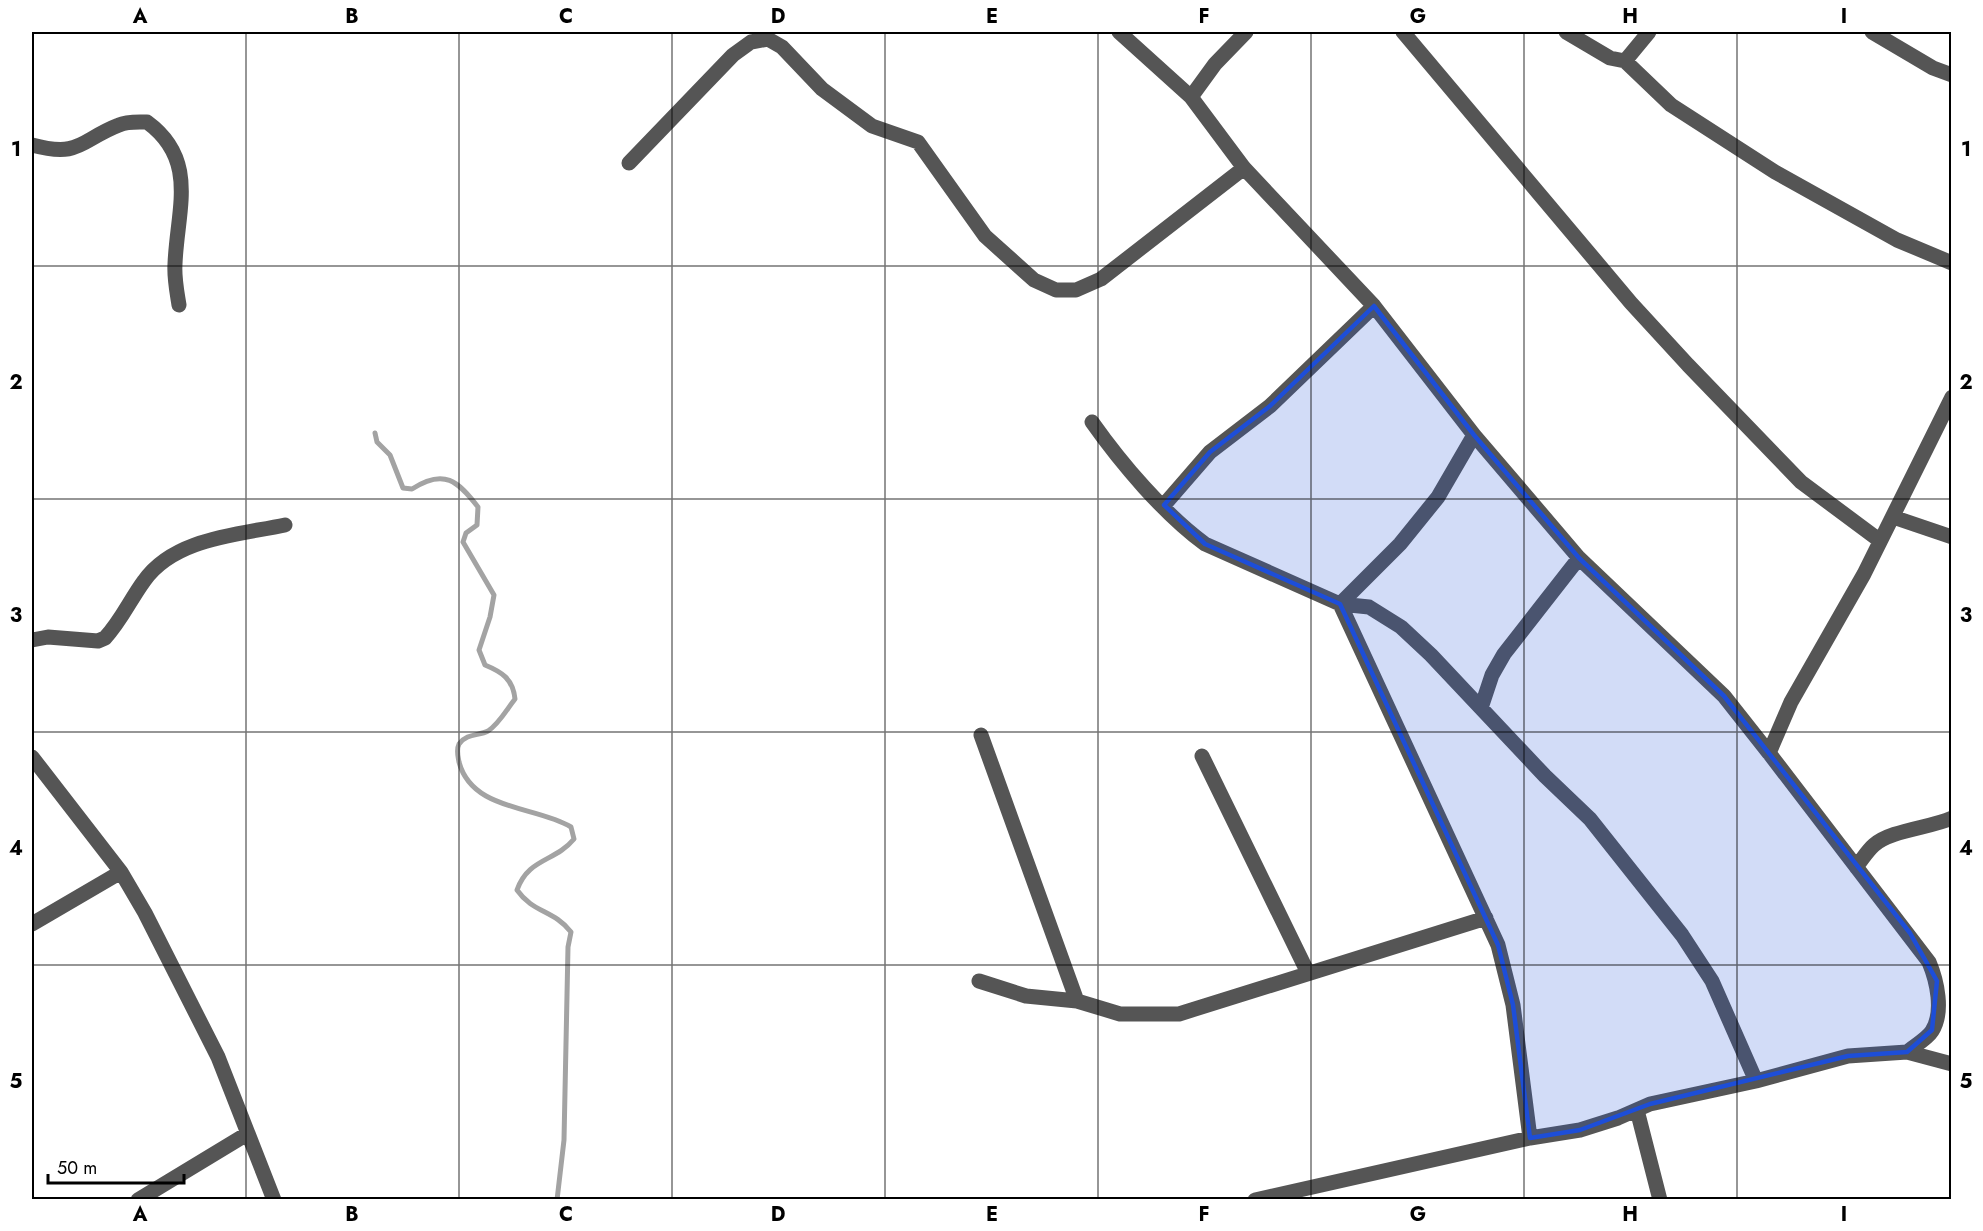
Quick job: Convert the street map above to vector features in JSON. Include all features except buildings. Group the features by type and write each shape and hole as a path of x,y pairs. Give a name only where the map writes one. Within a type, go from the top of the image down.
{"street":[{"path":"1119,32 1191,97 1245,168 1374,306 1474,435 1579,558 1725,696 1856,867 1910,933 1929,962 1936,981 1937,1008 1932,1030 1907,1052"},
{"path":"1191,97 1215,64 1246,32"},
{"path":"1403,32 1631,303 1688,366 1801,482 1879,540"},
{"path":"1566,32 1610,58 1625,61 1671,105 1775,172 1897,240 1952,263"},
{"path":"1625,61 1649,32"},
{"path":"1872,32 1933,68 1952,75"},
{"path":"629,163 733,55 751,42 768,39 782,47 822,89 872,126 918,142 984,236 1034,280 1056,290 1076,290 1101,279 1245,168"},
{"path":"32,145 67,150 88,143 122,124 147,122 163,133 174,150 180,167 182,199 175,263 179,305"},
{"path":"1164,505 1210,452 1269,406 1374,306"},
{"path":"1769,753 1791,702 1864,574 1952,397"},
{"path":"1092,422 1113,451 1186,530 1206,544 1341,604 1369,607 1401,627 1590,819 1682,934 1712,981 1756,1081"},
{"path":"1341,604 1400,544 1438,497 1474,435"},
{"path":"1893,517 1952,537"},
{"path":"32,640 48,637 98,641 105,638 145,579 184,549 203,542 285,525"},
{"path":"1480,708 1492,675 1504,654 1579,558"},
{"path":"1341,604 1498,945 1513,1005 1530,1138"},
{"path":"981,735 1077,1000"},
{"path":"1202,756 1308,973"},
{"path":"32,757 121,872 218,1057 274,1200"},
{"path":"1856,867 1874,845 1882,840 1936,825 1952,818"},
{"path":"32,924 121,872"},
{"path":"979,981 1026,996 1077,1000 1120,1014 1179,1014 1486,918"},
{"path":"1255,1200 1316,1193 1530,1138 1580,1130 1650,1104 1756,1081 1848,1056 1907,1052 1952,1064"},
{"path":"1637,1110 1660,1200"},
{"path":"138,1200 247,1134"}],"highlighted area":[{"path":"1374,306 1474,435 1579,558 1724,696 1910,933 1937,981 1932,1030 1907,1052 1848,1056 1650,1104 1580,1130 1530,1138 1513,1005 1498,945 1340,604 1205,544 1164,505 1210,452 1270,406"}],"waterway":[{"path":"375,433 377,442 390,455 403,488 412,489 433,479 450,480 464,490 478,507 477,525 466,533 463,542 494,595 490,617 479,650 485,665 497,670 509,681 515,699 492,728 466,738 459,744 457,751 459,762 466,778 477,790 491,799 557,820 571,827 574,839 559,852 528,872 517,890 523,898 558,919 571,932 568,947 564,1140 557,1200"}]}
